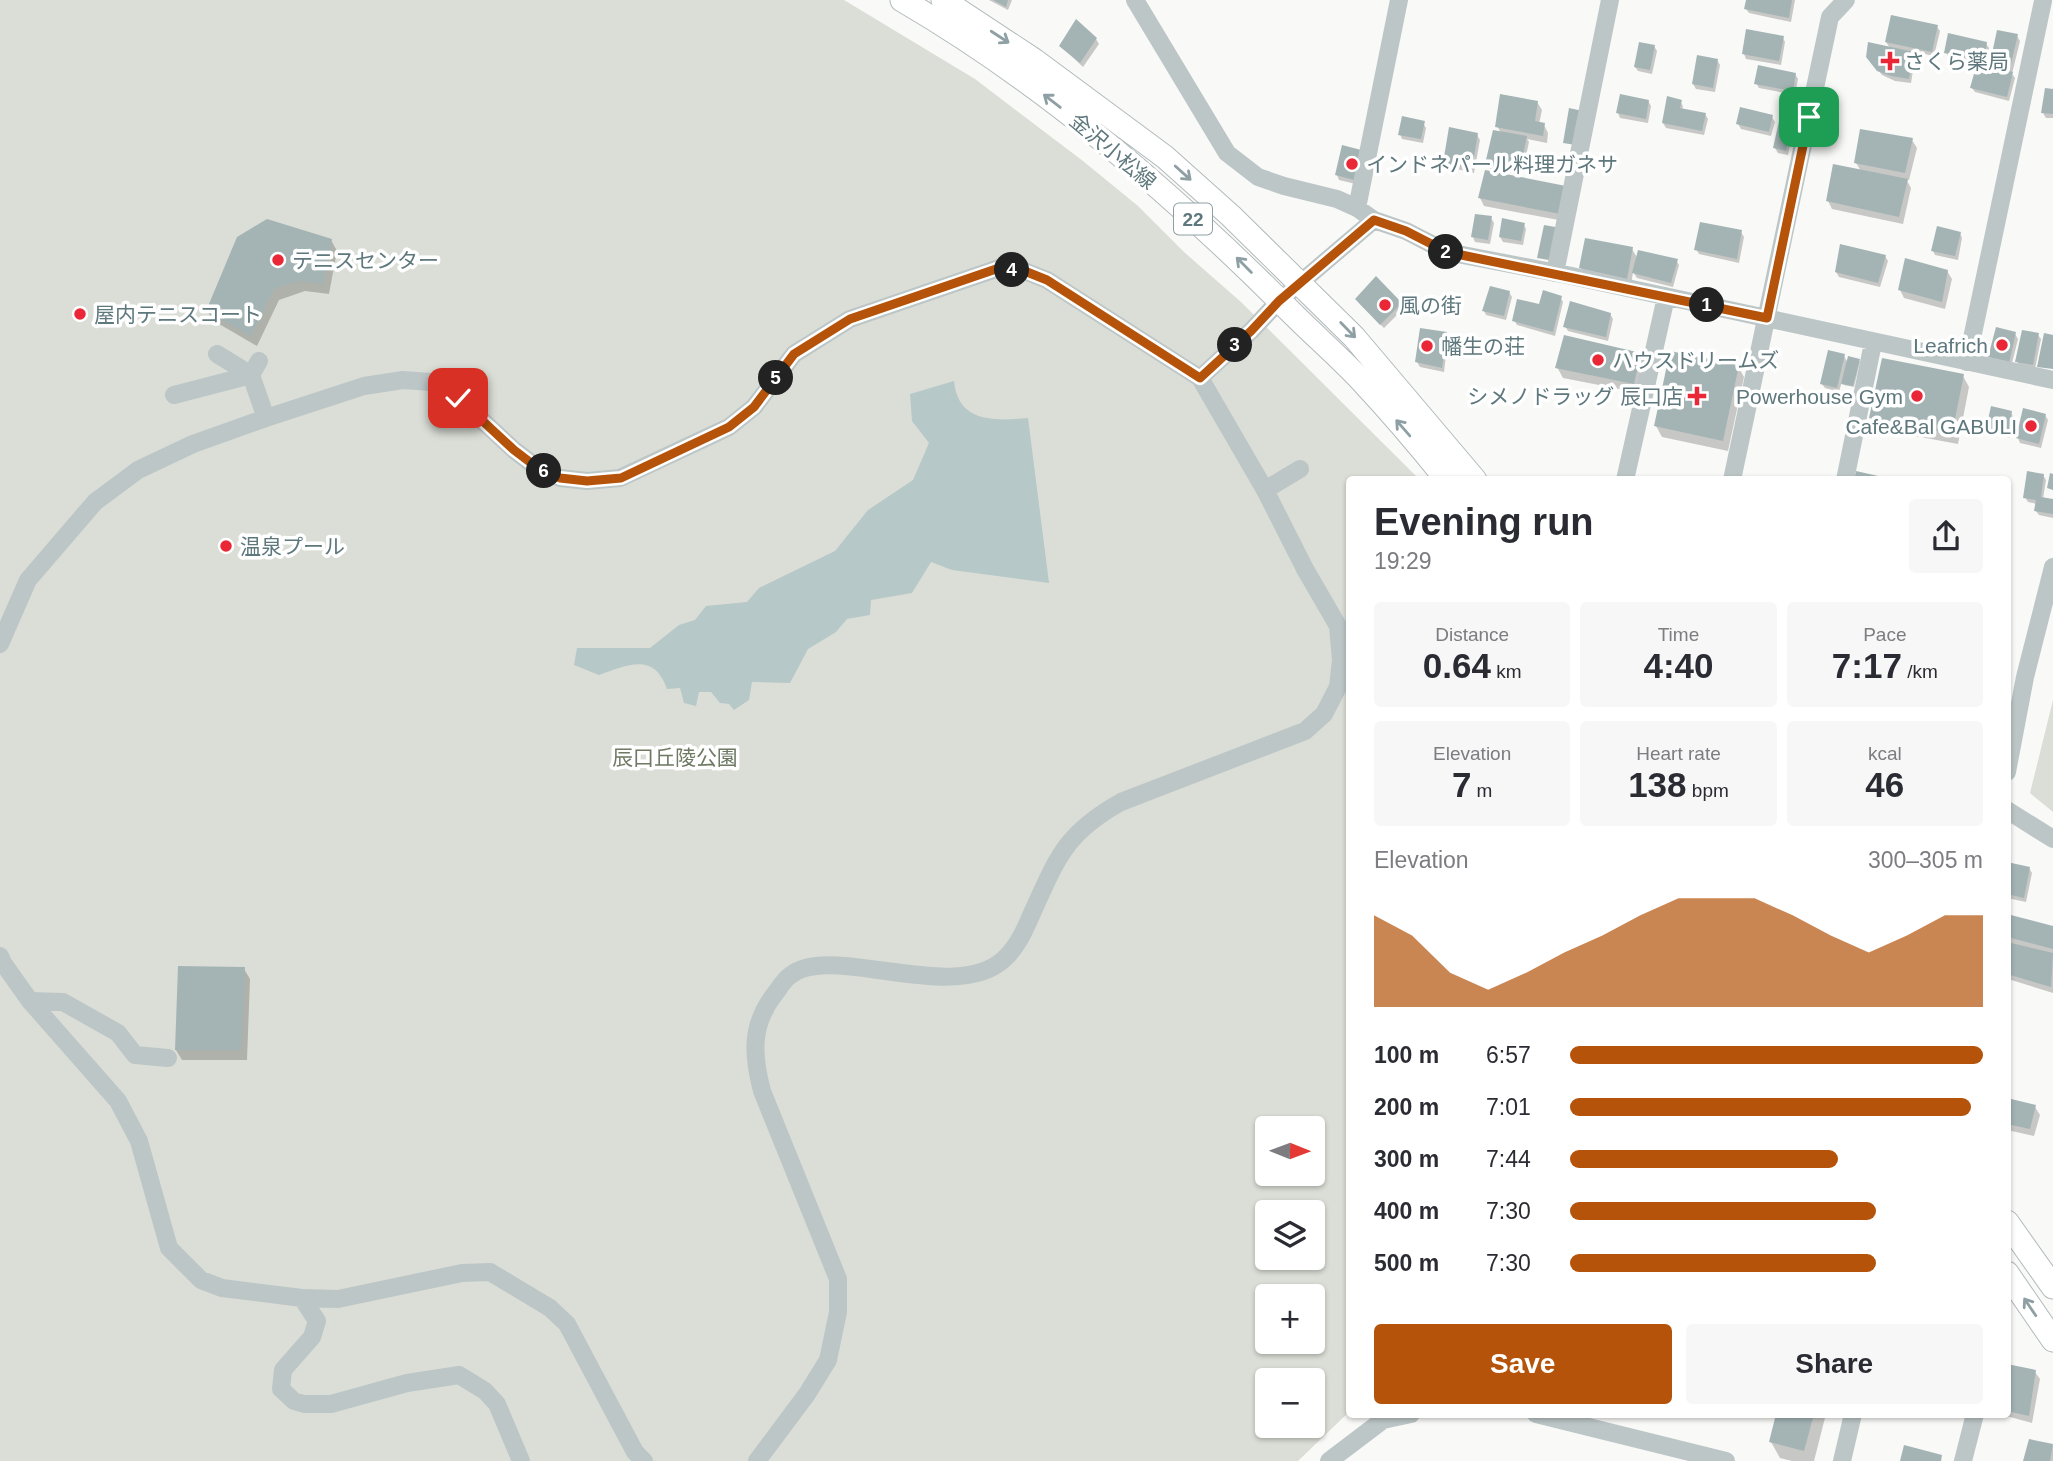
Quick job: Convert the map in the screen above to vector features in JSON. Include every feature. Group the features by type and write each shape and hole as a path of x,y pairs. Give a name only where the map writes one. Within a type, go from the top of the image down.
{"main road":[{"name":"金沢小松線","path":"902,0 934,18 1049,98 1238,258 1361,380 1444,476"},
{"name":"金沢小松線","path":"943,0 1034,60 1165,157 1300,282 1354,337 1472,476"},
{"path":"2011,1228 2053,1287"},
{"path":"2011,1280 2053,1340"}],"street":[{"path":"1135,0 1227,153 1258,177 1337,199 1374,220 1406,231 1447,252 2053,380"},
{"path":"1357,208 1399,0"},
{"path":"1555,273 1610,0"},
{"path":"1733,476 1830,17 1846,0"},
{"path":"1966,362 2042,1"},
{"path":"1200,378 1279,301 1374,220"},
{"path":"0,644 28,580 95,502 138,470 192,444 364,386 404,380 431,382 458,398 535,466 560,478 587,481 621,478 729,427 754,407 794,354 850,319 999,268 1027,272 1047,280 1200,378 1265,490 1305,569 1338,626 1341,660 1338,687 1324,714 1305,731 1121,803 1095,817 1071,839 1054,866 1021,939 1003,960 985,972 949,977 835,964 808,967 791,974 769,1001 757,1028 754,1061 762,1091 838,1279 838,1312 828,1360 807,1394 757,1461"},
{"path":"1626,476 1666,297"},
{"path":"1846,476 1874,343"},
{"path":"218,354 255,368"},
{"path":"255,368 266,418"},
{"path":"174,395 255,368"},
{"path":"1265,490 1300,469"},
{"path":"2011,751 2025,677 2053,567"},
{"path":"2011,675 2025,677"},
{"path":"2011,813 2053,839"},
{"path":"0,956 30,1000 118,1101 139,1141 169,1248 201,1279 222,1287 302,1298 338,1299 462,1273 491,1272 550,1308 567,1324 635,1452 644,1461"},
{"path":"30,1000 62,1002 118,1033 135,1055 168,1058"},
{"path":"302,1298 317,1321 312,1337 283,1370 281,1389 294,1401 304,1404 331,1404 407,1383 459,1375 485,1391 497,1404 521,1461"},
{"path":"1329,1461 1383,1420 1392,1418"},
{"path":"1552,1418 1726,1461"},
{"path":"1842,1461 1852,1418"},
{"path":"1963,1461 1974,1418"}],"green space":[{"name":"辰口丘陵公園","path":"0,0 844,0 975,79 1138,206 1184,252 1241,302 1416,476 1346,476 1346,1415 1325,1435 1325,1368 1255,1368 1255,1438 1322,1438 1298,1461 0,1461"},
{"path":"2053,700 2053,812 2030,793"}],"shaded area":[{"path":"954,381 957,395 970,412 991,419 1028,418 1049,583 952,570 931,562 912,593 871,600 870,615 847,619 836,632 808,649 790,683 752,682 749,700 734,710 729,704 720,703 711,692 699,692 696,706 684,703 680,688 667,689 662,677 647,666 630,665 599,675 574,665 577,648 650,648 679,625 695,620 706,606 747,602 759,588 835,551 868,510 913,480 929,443 912,421 910,394"}],"building":[{"path":"993,0 1008,0 1006,7"},
{"path":"1746,0 1792,0 1789,18 1744,9"},
{"path":"1891,15 1938,25 1932,52 1885,42"},
{"path":"1076,19 1097,38 1080,63 1059,46"},
{"path":"1746,29 1784,36 1779,61 1742,54"},
{"path":"1997,30 2018,34 2010,68 1990,63"},
{"path":"1948,33 1987,42 1984,61 1944,53"},
{"path":"1639,42 1655,45 1650,70 1634,67"},
{"name":"さくら薬局","path":"1868,42 1914,52 1909,79 1877,71 1866,57"},
{"path":"1697,55 1718,59 1713,88 1692,84"},
{"path":"1977,63 2013,72 2007,97 1970,88"},
{"path":"1758,65 1796,73 1793,91 1754,84"},
{"path":"2045,88 2053,89 2053,114 2041,113"},
{"path":"1500,94 1538,101 1535,121 1545,123 1543,136 1495,127"},
{"path":"1620,94 1649,100 1646,119 1616,113"},
{"path":"1667,96 1682,100 1680,108 1706,113 1702,131 1662,123"},
{"path":"1740,107 1773,115 1769,132 1736,124"},
{"path":"1569,108 1583,111 1576,145 1563,143"},
{"path":"1782,108 1794,110 1786,151 1773,148"},
{"path":"1402,116 1425,121 1421,139 1398,135"},
{"path":"1449,127 1478,133 1472,169 1443,163"},
{"path":"1860,129 1913,138 1905,173 1854,163"},
{"path":"1493,130 1527,136 1520,170 1485,164"},
{"name":"インドネパール料理ガネサ","path":"1342,145 1369,152 1362,182 1335,175"},
{"path":"1833,164 1908,179 1899,217 1826,201"},
{"path":"1485,170 1566,186 1560,214 1478,198"},
{"path":"1475,214 1492,216 1488,240 1471,237"},
{"path":"1502,218 1525,223 1521,241 1499,237"},
{"name":"テニスセンター","path":"267,219 332,239 323,284 298,281 274,289 251,336 206,311 237,237"},
{"path":"1700,222 1742,230 1737,259 1694,250"},
{"path":"1544,225 1561,228 1555,261 1537,258"},
{"path":"1937,226 1961,232 1955,256 1931,251"},
{"path":"1585,238 1633,247 1627,279 1579,268"},
{"path":"1840,244 1886,255 1878,283 1835,272"},
{"path":"1638,250 1678,259 1671,283 1632,273"},
{"path":"1905,258 1948,270 1942,302 1898,290"},
{"path":"1376,276 1402,303 1380,325 1355,299"},
{"path":"1490,286 1510,291 1504,316 1482,311"},
{"path":"1543,290 1562,296 1553,332 1512,321 1517,299 1539,304"},
{"path":"1570,301 1611,313 1606,337 1563,327"},
{"name":"Leafrich","path":"1996,327 2016,332 2009,363 1988,357"},
{"path":"1420,328 1447,332 1442,368 1415,362"},
{"path":"2022,330 2039,333 2033,365 2015,362"},
{"path":"2044,333 2053,335 2053,369 2037,367"},
{"name":"ハウスドリームズ","path":"1564,335 1641,353 1634,384 1555,368"},
{"path":"1828,350 1845,354 1837,388 1820,384"},
{"name":"シメノドラッグ 辰口店","path":"1670,351 1739,365 1723,441 1654,426"},
{"path":"1848,356 1860,359 1853,386 1841,384"},
{"name":"Powerhouse Gym","path":"1882,358 1964,374 1952,434 1869,418"},
{"path":"1991,406 2012,411 2008,434 1986,429"},
{"name":"Cafe&Bal GABULI","path":"2023,408 2046,414 2039,444 2016,438"},
{"path":"1856,471 1878,476 1855,476"},
{"path":"2027,471 2044,474 2041,497 2053,499 2053,514 2034,511 2036,500 2023,498"},
{"path":"2050,473 2053,474 2053,490 2047,488"},
{"path":"2011,863 2030,867 2024,898 2011,895"},
{"path":"2011,915 2053,926 2053,949 2011,938"},
{"path":"2011,943 2053,953 2051,987 2011,975"},
{"path":"178,966 245,967 241,1050 175,1050"},
{"path":"2011,1099 2036,1105 2030,1129 2011,1125"},
{"path":"2011,1365 2036,1370 2029,1416 2011,1412"},
{"path":"1775,1418 1813,1418 1804,1451 1769,1442"},
{"path":"2029,1439 2053,1444 2050,1461 2023,1461"},
{"path":"1904,1445 1942,1455 1941,1461 1900,1461"}],"place":[{"name":"さくら薬局","path":"1890,61"},
{"name":"インドネパール料理ガネサ","path":"1352,164"},
{"name":"テニスセンター","path":"278,260"},
{"name":"風の街","path":"1385,305"},
{"name":"屋内テニスコート","path":"80,314"},
{"name":"Leafrich","path":"2002,345"},
{"name":"幡生の荘","path":"1427,346"},
{"name":"ハウスドリームズ","path":"1598,360"},
{"name":"シメノドラッグ 辰口店","path":"1697,396"},
{"name":"Powerhouse Gym","path":"1917,396"},
{"name":"Cafe&Bal GABULI","path":"2031,426"},
{"name":"温泉プール","path":"226,546"}],"route":[{"path":"458,398 535,466 560,478 587,481 621,478 729,427 754,407 794,354 850,319 999,268 1027,272 1047,280 1200,378 1279,301 1374,220 1406,231 1447,252 1767,318 1809,117"}]}
